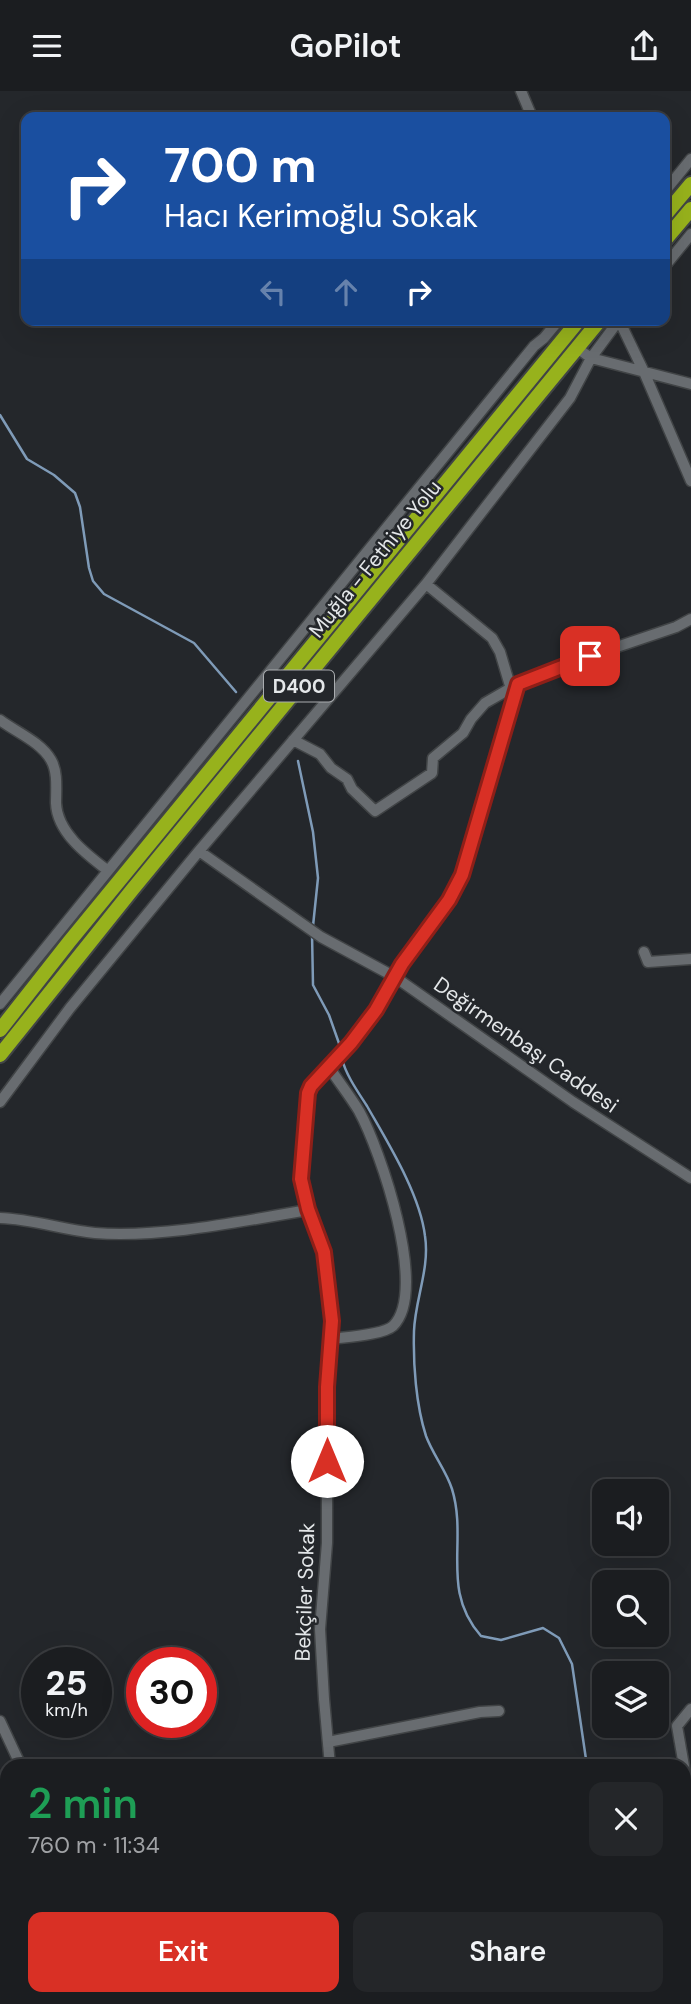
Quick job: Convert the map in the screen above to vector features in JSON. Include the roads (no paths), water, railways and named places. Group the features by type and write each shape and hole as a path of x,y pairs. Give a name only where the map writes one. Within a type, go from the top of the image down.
{"highway":[{"path":"670,209 691,184"},
{"path":"670,234 691,209"},
{"name":"Muğla - Fethiye Yolu","path":"0,1030 69,942 574,326"},
{"name":"Muğla - Fethiye Yolu","path":"0,1055 595,326"}],"street":[{"path":"521,91 530,112"},
{"path":"670,185 691,159"},
{"path":"670,260 691,235"},
{"path":"0,1004 534,346 554,326"},
{"path":"0,1102 70,1009 199,851 426,584 570,398 591,358 615,326"},
{"path":"622,326 691,481"},
{"path":"577,348 591,358 691,384"},
{"path":"426,584 492,638 514,686"},
{"path":"293,740 320,754 375,811 432,773 433,758 463,733 485,703 514,686 590,656 676,627 691,619"},
{"name":"Bekçiler Sokak","path":"329,1759 320,1629 327,1543 327,1387 332,1321 324,1252 308,1209 301,1179 308,1093 311,1086 351,1043 376,1010 402,964 449,900 462,875 514,686"},
{"path":"0,720 42,748 52,761 56,775 56,807 59,818 68,835 107,870"},
{"path":"212,742 225,751"},
{"name":"Değirmenbaşı Caddesi","path":"199,851 321,937 396,977 573,1102 691,1178"},
{"path":"52,938 69,942"},
{"path":"644,952 648,962 691,959"},
{"path":"10,990 19,1005"},
{"path":"331,1339 385,1331 394,1325 401,1313 407,1273 402,1238 386,1178 359,1112 332,1062"},
{"path":"0,1218 25,1219 94,1233 115,1233 223,1224 308,1209"},
{"path":"683,1759 677,1726 691,1709"},
{"path":"328,1742 480,1712 499,1711"},
{"path":"0,1721 18,1759"}],"waterway":[{"path":"0,415 27,459 54,475 75,493 80,507 89,568 93,581 104,594 194,643 236,692"},
{"path":"298,761 313,832 318,878 313,926"},
{"path":"312,933 313,985 329,1015 341,1049"},
{"path":"342,1059 349,1077 402,1169 422,1220 426,1260 414,1331 416,1384 426,1436 452,1489 456,1508 461,1601 481,1636 501,1640 543,1628 559,1638 572,1664 586,1759"}]}
